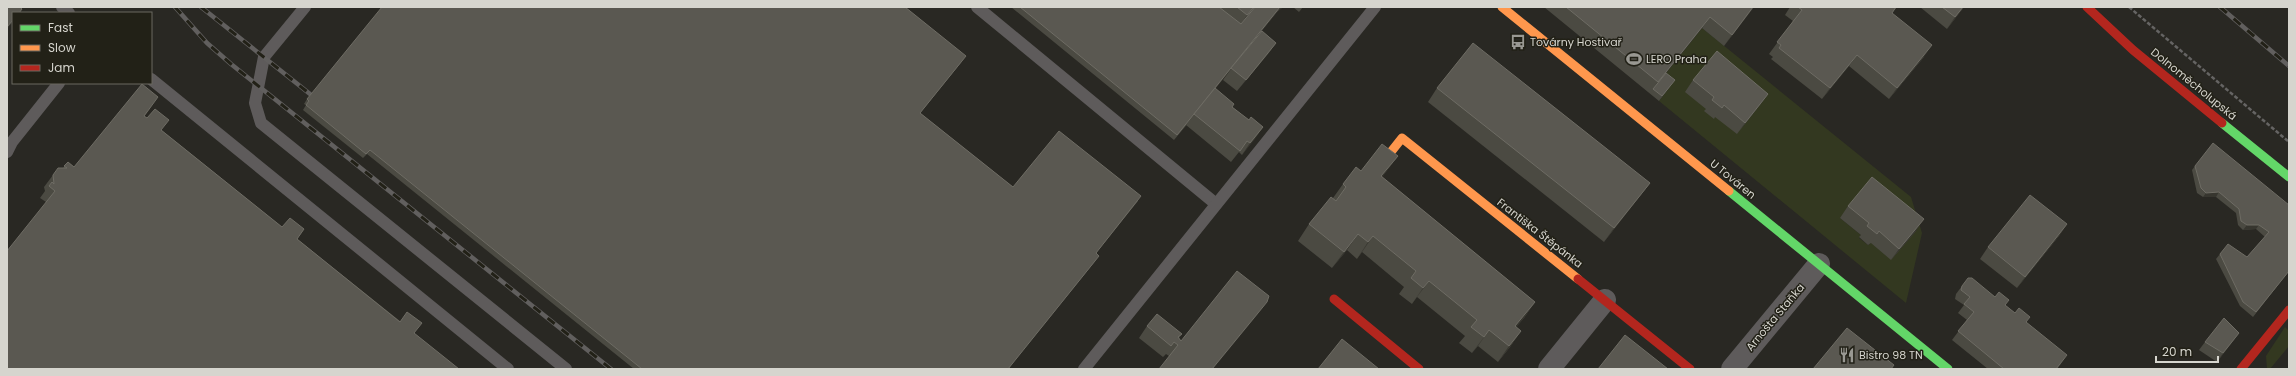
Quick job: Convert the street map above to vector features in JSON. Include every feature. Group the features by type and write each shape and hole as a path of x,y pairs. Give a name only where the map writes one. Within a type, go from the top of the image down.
{"street":[{"name":"U Továren","path":"1502,7 1948,369"},
{"name":"Dolnoměcholupská","path":"2087,7 2133,50 2289,177"},
{"name":"Františka Štěpánka","path":"1380,167 1402,138 1690,369"},
{"name":"Arnošta Staňka","path":"1732,369 1819,264"},
{"path":"1334,299 1419,369"},
{"path":"1549,369 1605,300"},
{"path":"2242,368 2289,310"}],"lane":[{"path":"306,7 264,57 255,103 261,123 566,369"},
{"path":"1084,369 1375,7"},
{"path":"981,8 1216,204"},
{"path":"152,80 508,369"},
{"path":"7,152 12,142 58,84"}],"path":[{"path":"2129,7 2289,142"}],"green space":[{"path":"1702,28 1911,197 1922,233 1906,303 1659,101 1671,85 1663,77","holes":["1840,218 1915,231 1868,245 1859,238 1861,235"]},
{"path":"2285,327 2289,331 2289,346 2270,369 2267,369 2266,356"}],"building":[{"path":"7,7 20,7 22,9 20,12 12,12 12,21 7,27"},
{"path":"382,7 905,7 966,56 920,113 1013,187 1059,131 1141,196 1096,253 1099,256 1008,369 642,369 370,150 366,154 306,105 309,101 307,99"},
{"path":"1020,7 1219,7 1241,24 1255,7 1280,7 1177,135"},
{"path":"1237,7 1254,7 1247,15"},
{"path":"1566,7 1753,7 1732,35 1710,17 1658,82"},
{"path":"1798,7 1896,7 1892,13 1932,45 1897,88 1857,55 1830,88 1779,48 1781,45 1777,42 1802,10"},
{"path":"1942,7 1963,7 1955,17"},
{"path":"1262,31 1276,43 1246,80 1231,68"},
{"path":"1473,43 1650,183 1614,228 1437,88"},
{"path":"1717,51 1768,94 1745,123 1724,105 1722,108 1712,100 1714,97 1693,80"},
{"path":"1666,73 1675,80 1662,96 1653,89"},
{"path":"142,84 158,97 144,116 147,118 155,109 169,120 161,130 282,227 290,218 304,229 297,239 400,322 407,312 422,323 414,333 459,369 7,369 7,251 55,191 49,186 52,182 54,184 53,175 58,168 67,168 64,166 68,162 74,167"},
{"path":"1215,88 1234,104 1232,107 1249,120 1251,117 1263,127 1250,143 1247,141 1240,151 1194,114"},
{"path":"2213,143 2289,205 2289,271 2256,312 2243,302 2220,254 2228,244 2247,257 2269,232 2259,225 2247,225 2241,221 2239,209 2219,192 2206,193 2201,188 2195,166"},
{"path":"1382,144 1398,156 1381,176 1535,302 1515,326 1521,331 1509,346 1489,330 1484,337 1471,327 1477,320 1429,281 1423,288 1411,278 1416,271 1373,236 1368,242 1358,234 1344,252 1309,224 1331,197 1336,201 1346,187 1343,184 1356,167 1361,171"},
{"path":"1872,177 1924,219 1899,249 1879,231 1877,234 1867,226 1869,223 1848,206"},
{"path":"2030,195 2067,224 2025,277 1988,247"},
{"path":"1237,271 1269,296 1267,302 1212,369 1159,369 1178,345 1174,342 1171,346 1147,326 1157,314 1182,334 1178,337 1181,341"},
{"path":"1968,278 1972,278 1995,297 1999,292 2009,300 2005,305 2015,313 2019,308 2030,317 2026,322 2067,355 2056,369 2004,369 1958,331 1974,312 1964,304 1970,297 1961,290"},
{"path":"2224,318 2239,333 2223,353 2205,342"},
{"path":"1847,328 1894,365 1891,369 1813,369"},
{"path":"1625,335 1668,369 1598,369"},
{"path":"1342,339 1379,369 1318,369"}],"railway":[{"path":"175,7 207,43 231,64 611,369"},
{"path":"201,7 310,94"},
{"path":"2220,7 2289,66"}],"traffic: fast":[{"path":"2222,123 2289,177"},
{"path":"1729,191 1948,369"}],"traffic: slow":[{"path":"1502,7 1729,191"},
{"path":"1379,167 1402,138 1578,279"}],"traffic: jam":[{"path":"2087,7 2133,50 2222,123"},
{"path":"1578,279 1690,369"},
{"path":"1334,299 1419,369"},
{"path":"2241,369 2289,310"}],"place":[{"name":"Továrny Hostivař","path":"1518,42"},
{"name":"LERO Praha","path":"1634,59"},
{"name":"Bistro 98 TN","path":"1847,355"}]}
